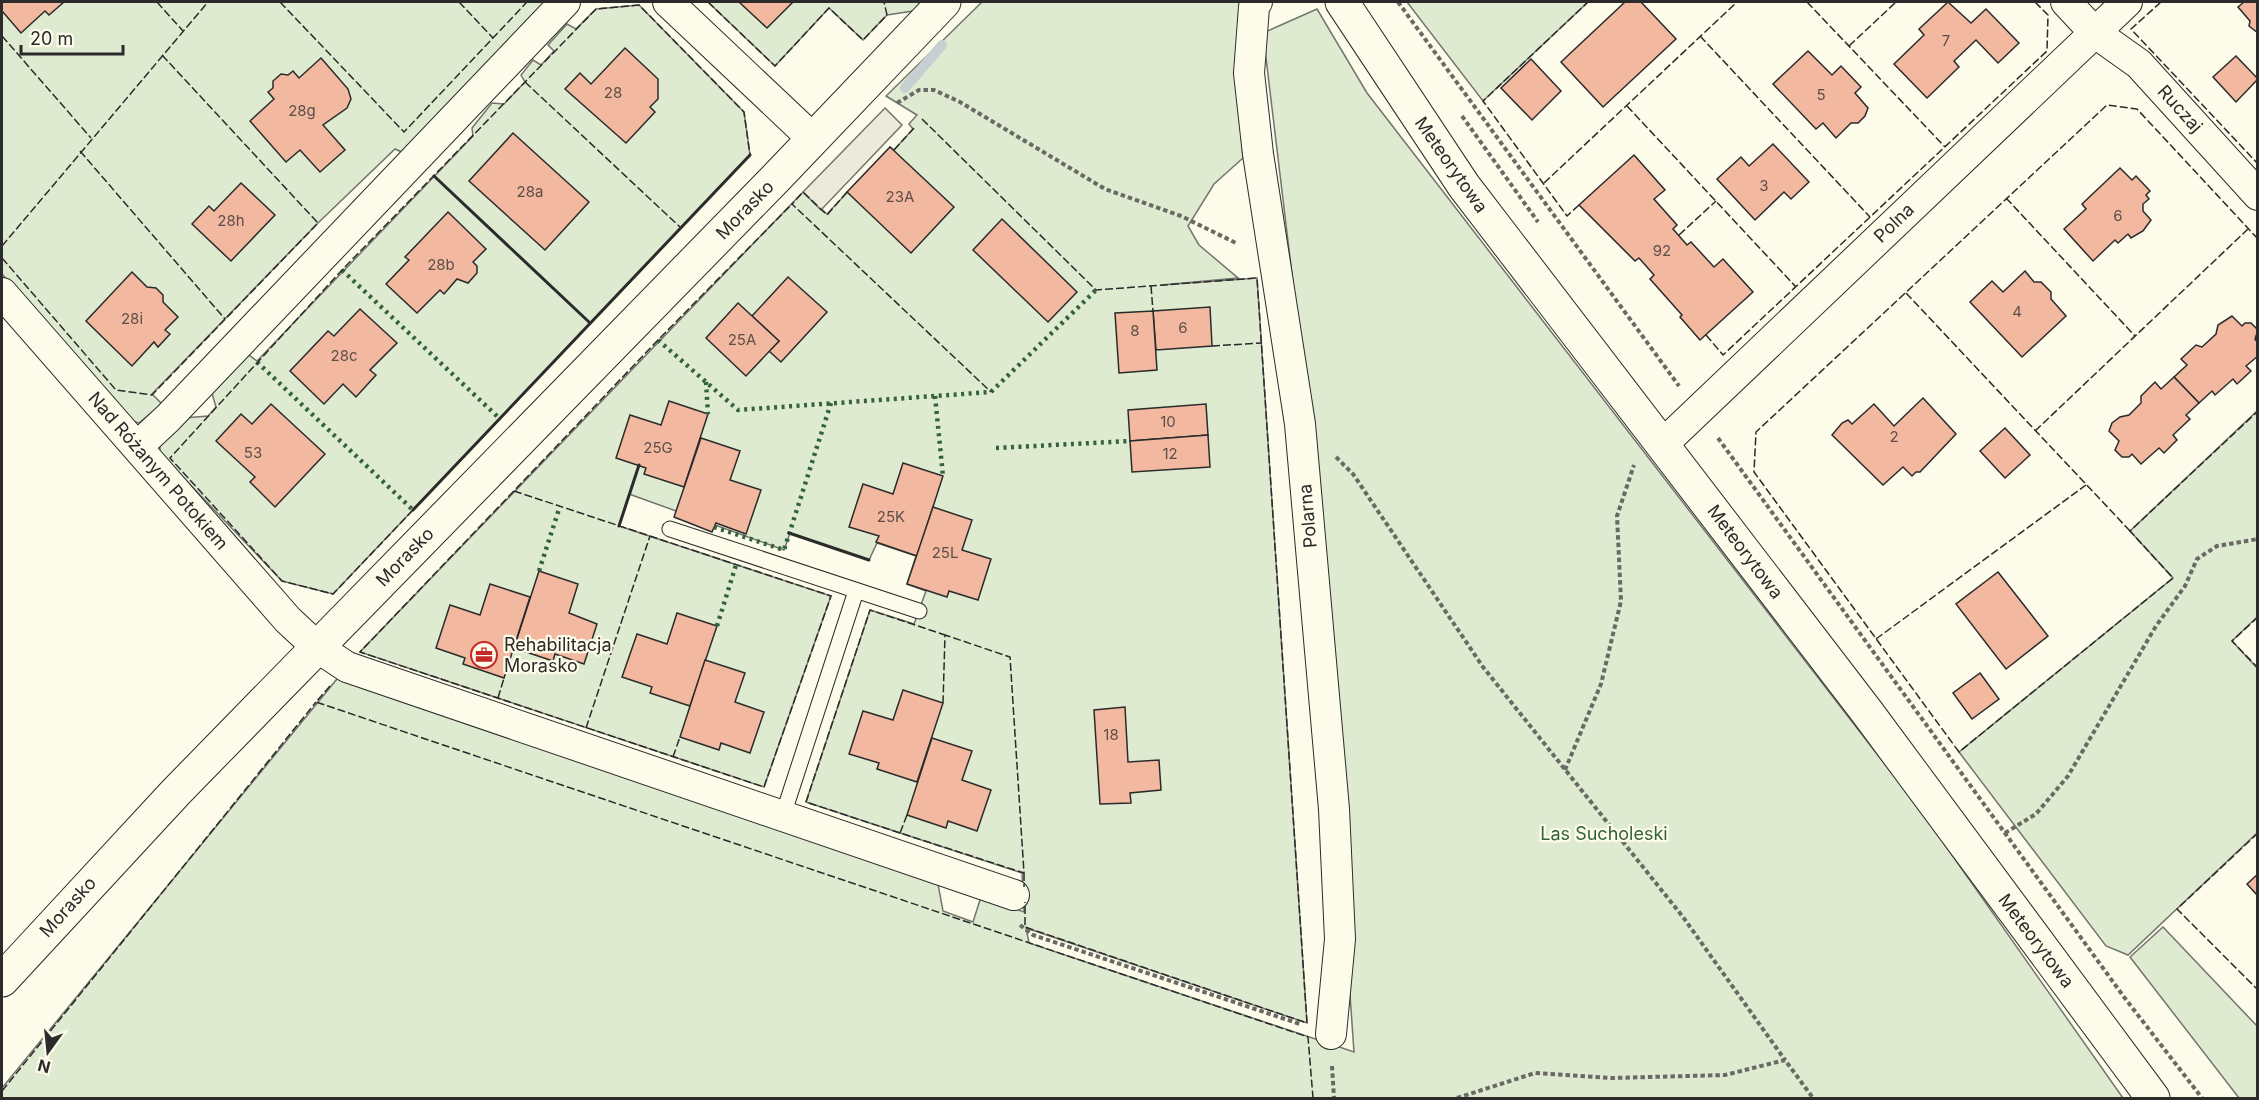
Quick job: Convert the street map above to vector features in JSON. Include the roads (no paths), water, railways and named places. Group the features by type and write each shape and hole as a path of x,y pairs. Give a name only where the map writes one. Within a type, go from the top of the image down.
{"street":[{"path":"138,446 168,418 565,2"},
{"path":"668,2 813,139"},
{"name":"Morasko","path":"2,980 112,858 944,2"},
{"name":"Polarna","path":"1257,2 1254,7 1249,73 1300,424 1334,809 1340,939 1331,1034"},
{"name":"Meteorytowa","path":"1342,2 1464,186 1866,712 2153,1098"},
{"name":"Ruczaj","path":"2066,2 2094,32 2139,64 2258,195"},
{"name":"Polna","path":"1663,444 2127,2"},
{"name":"Nad Różanym Potokiem","path":"2,293 288,620 317,647 347,667 1014,895"}],"lane":[{"path":"670,529 919,611"},
{"path":"783,815 856,591"}],"waterway":[{"path":"905,88 942,45"}],"place":[{"name":"Rehabilitacja Morasko","path":"484,655"}],"park label":[{"name":"Las Sucholeski","path":"1604,834"}]}
